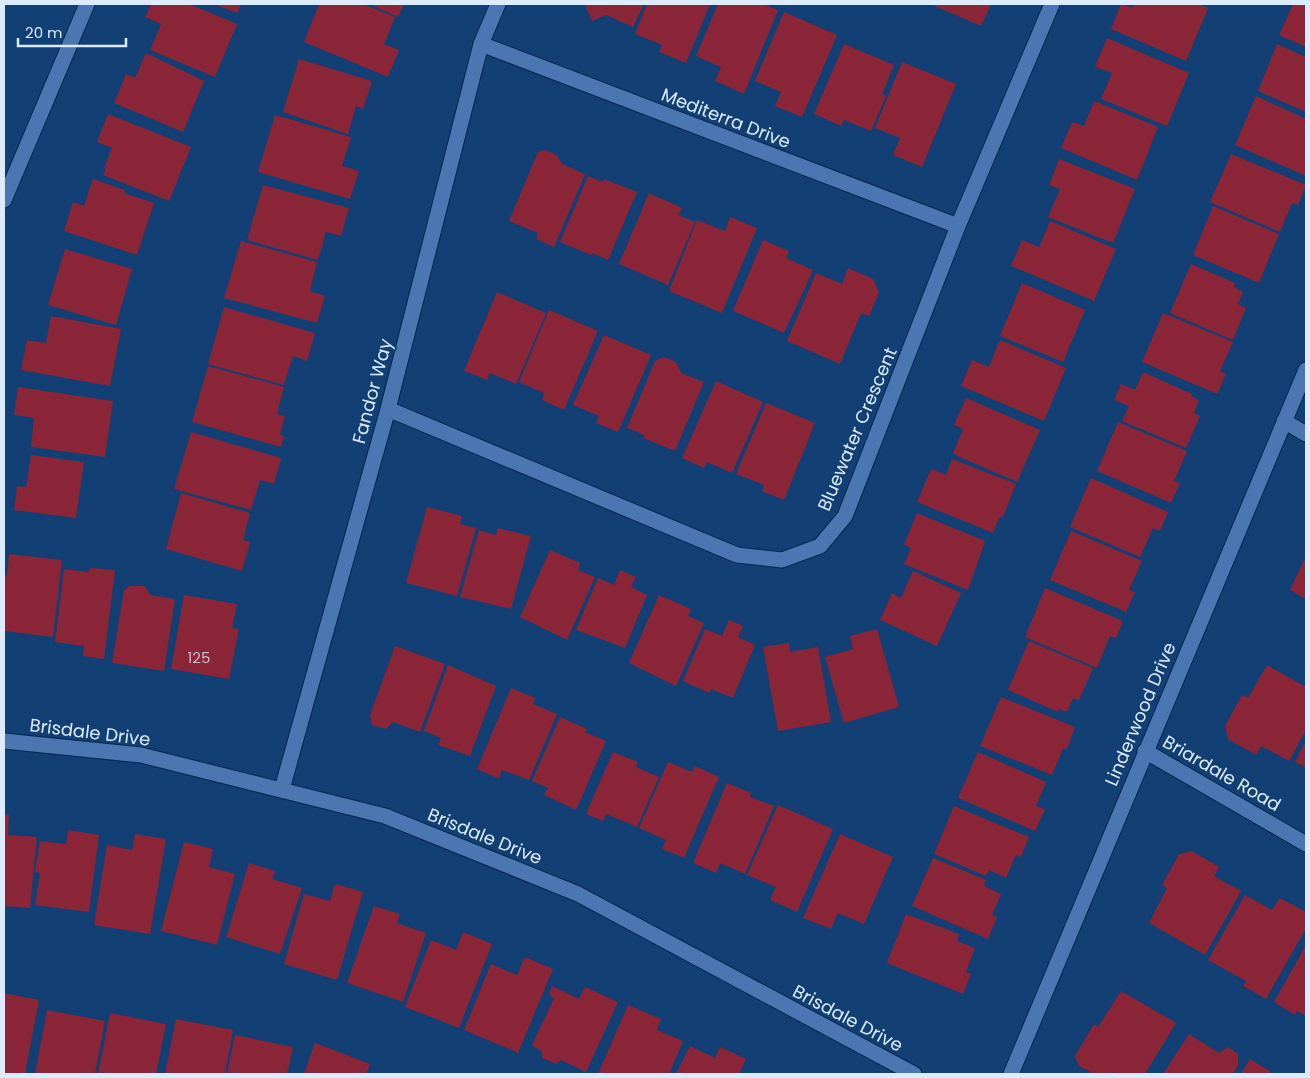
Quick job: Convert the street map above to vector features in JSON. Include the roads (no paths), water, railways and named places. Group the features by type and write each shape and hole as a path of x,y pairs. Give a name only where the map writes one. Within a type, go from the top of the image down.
{"street":[{"path":"4,200 87,4"},
{"name":"Fandor Way","path":"282,789 388,408 481,44 498,4"},
{"name":"Bluewater Crescent","path":"388,408 737,555 782,560 820,546 845,516 958,226 1052,4"},
{"name":"Mediterra Drive","path":"481,44 958,226"},
{"name":"Linderwood Drive","path":"1011,1074 1306,370"},
{"path":"1284,421 1306,434"},
{"name":"Brisdale Drive","path":"4,741 140,755 385,816 578,894 914,1074"},
{"name":"Briardale Road","path":"1145,751 1306,844"}]}
